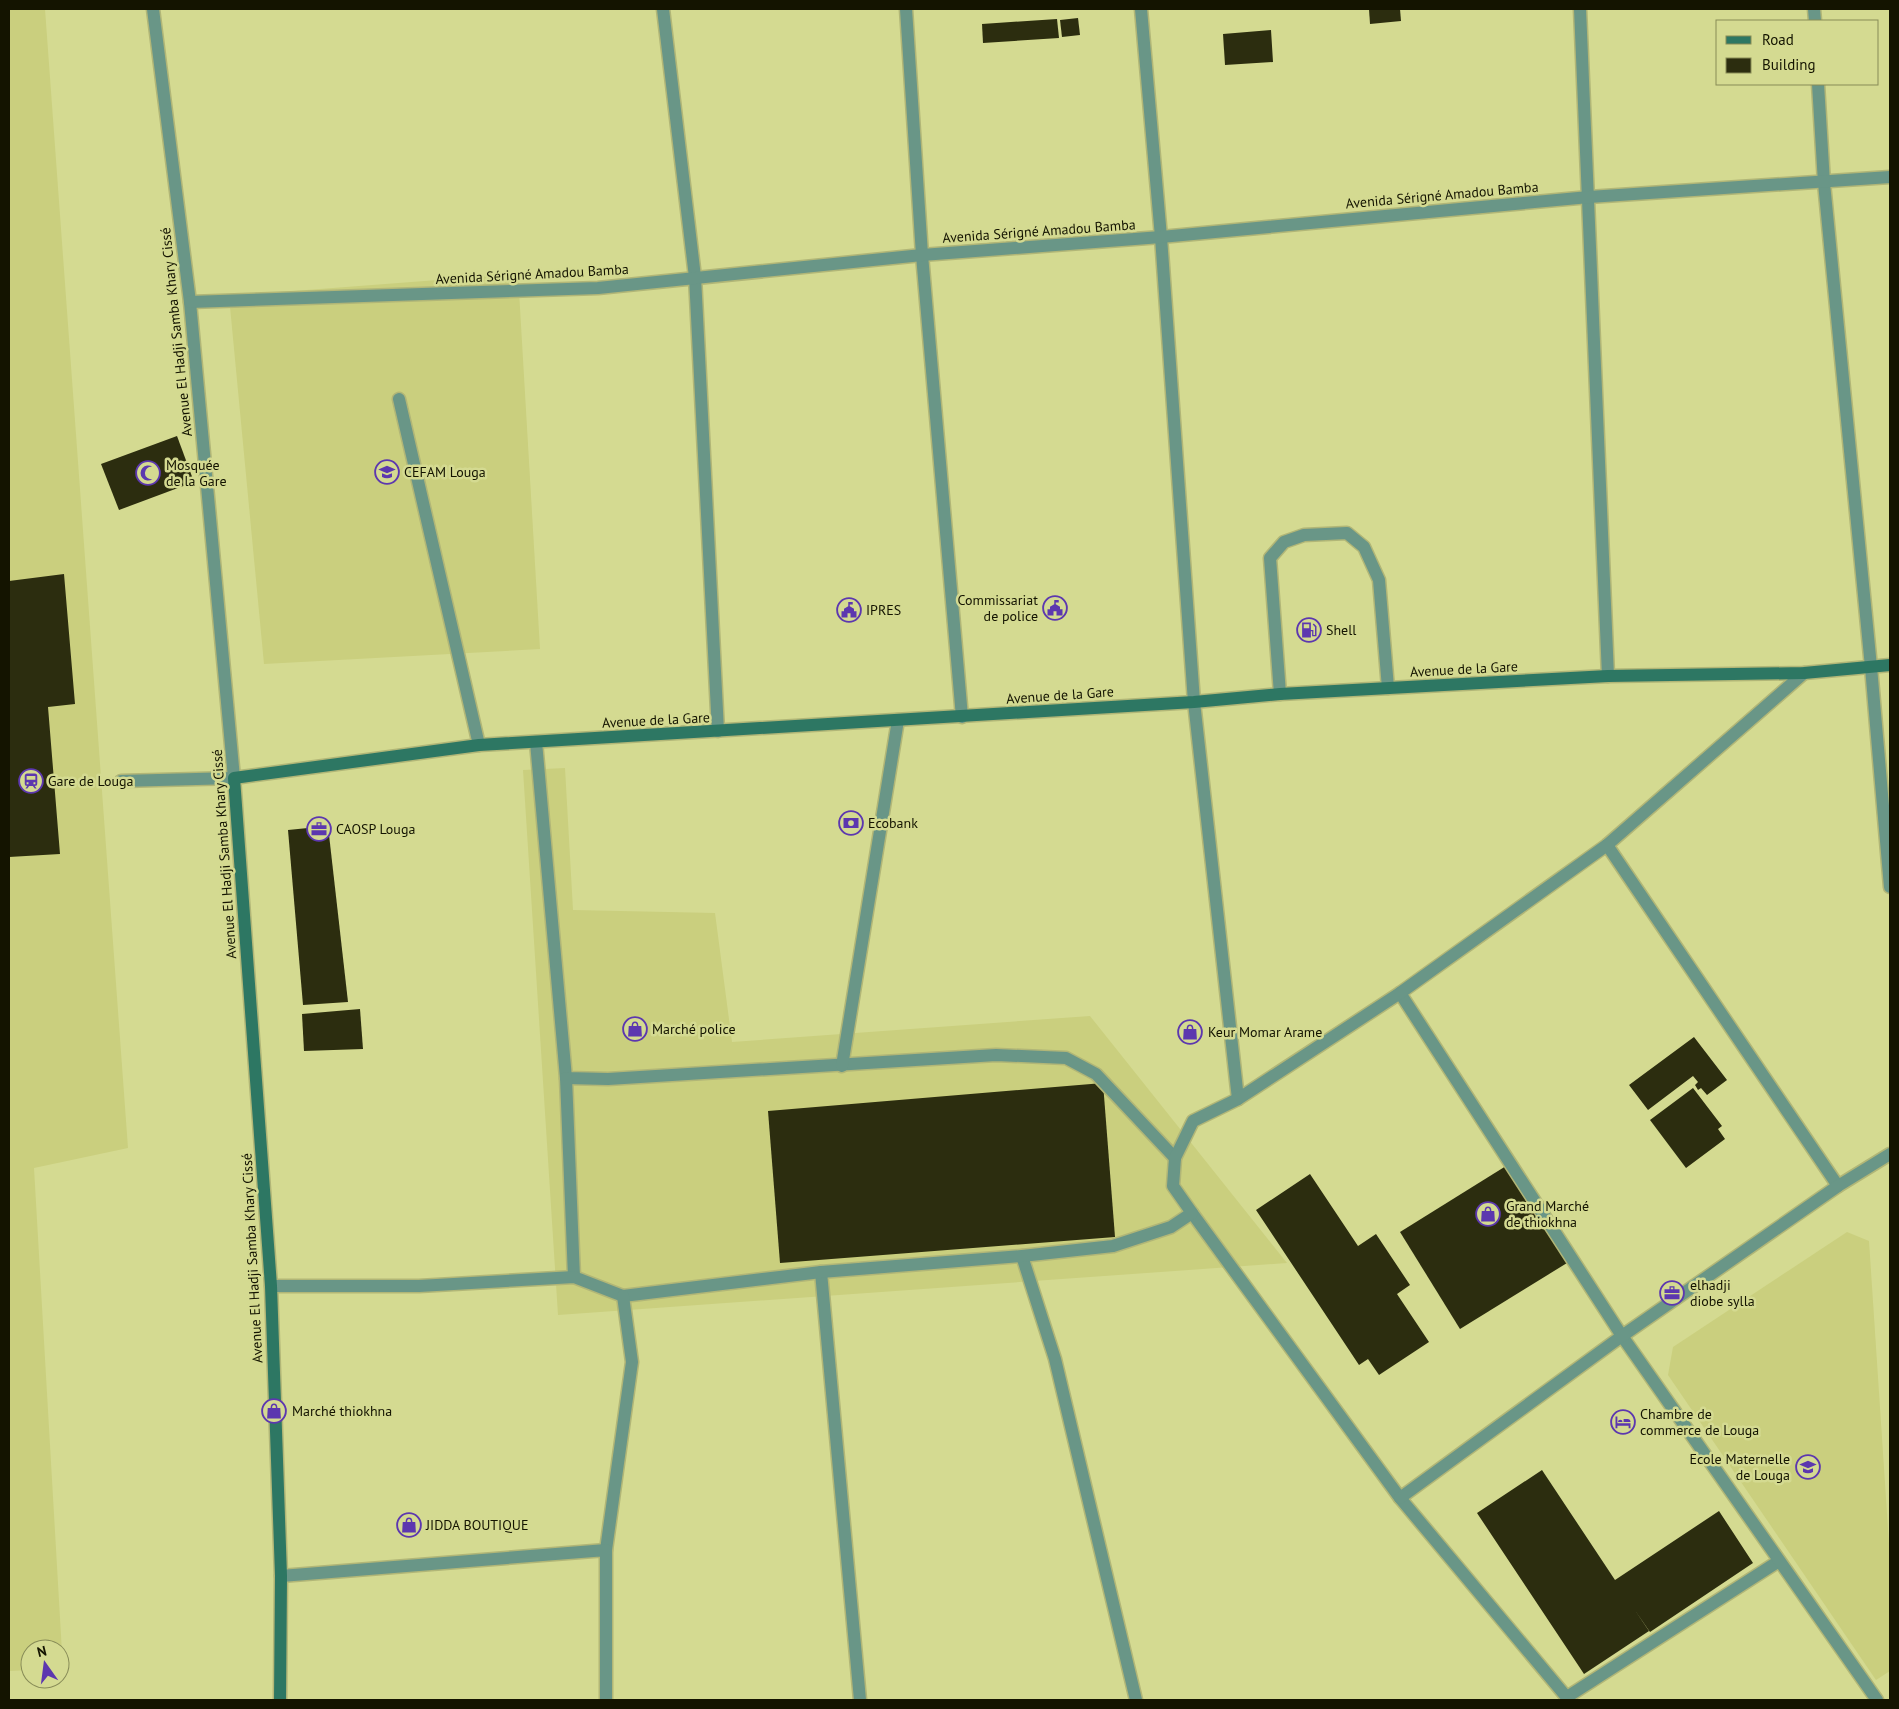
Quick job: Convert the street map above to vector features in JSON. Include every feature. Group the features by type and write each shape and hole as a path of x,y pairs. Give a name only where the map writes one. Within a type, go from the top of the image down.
{"street":[{"name":"Avenue El Hadji Samba Khary Cissé","path":"153,9 190,302 234,778 271,1286 280,1576 280,1700"},
{"path":"662,9 695,277 718,731"},
{"path":"906,9 922,254 962,717"},
{"path":"1141,9 1161,237 1194,702 1238,1099"},
{"path":"1580,9 1608,676"},
{"path":"1818,85 1824,183 1871,667 1890,887"},
{"name":"Avenida Sérigné Amadou Bamba","path":"190,302 598,288 922,254 1161,237 1589,197 1824,183 1890,177"},
{"path":"399,399 479,745"},
{"path":"1280,694 1270,558 1284,542 1304,535 1346,533 1364,547 1380,580 1388,688"},
{"name":"Avenue de la Gare","path":"234,778 479,745 962,717 1194,702 1280,694 1608,676 1804,673 1890,666"},
{"path":"1779,1561 1568,1699 1400,1498 1173,1186 1175,1158 1193,1121 1238,1099 1400,993 1607,845 1804,673"},
{"path":"842,1066 898,720"},
{"path":"536,742 566,1078 574,1278"},
{"path":"121,781 234,778"},
{"path":"1607,845 1838,1186"},
{"path":"1400,993 1622,1336 1877,1700"},
{"path":"566,1078 616,1079 996,1055 1066,1058 1096,1074 1175,1158"},
{"path":"1400,1498 1622,1336 1838,1186 1890,1154"},
{"path":"271,1286 419,1286 574,1278 623,1296 821,1272 1022,1256 1113,1246 1163,1230 1192,1214"},
{"path":"1022,1256 1055,1359 1136,1700"},
{"path":"821,1272 860,1700"},
{"path":"606,1700 606,1550 632,1362 623,1296"},
{"path":"280,1576 606,1550"}],"shaded area":[{"path":"9,9 45,9 128,1148 34,1168 61,1639 20,1639 20,1670 9,1671"},
{"name":"CEFAM Louga","path":"518,274 540,649 264,664 229,296"},
{"name":"Marché police","path":"565,768 573,910 715,913 732,1042 1090,1016 1287,1263 558,1315 523,770"},
{"name":"Ecole Maternelle de Louga","path":"1847,1232 1869,1241 1890,1559 1890,1671 1876,1680 1668,1375 1673,1347"}],"building":[{"path":"1369,9 1400,9 1401,21 1370,24"},
{"path":"1078,18 1080,35 1062,37 1060,20"},
{"path":"1057,19 1059,38 983,43 982,24"},
{"path":"1271,30 1273,62 1225,65 1223,34"},
{"name":"Mosquée de la Gare","path":"177,436 194,482 119,510 101,464"},
{"name":"Gare de Louga","path":"64,574 75,704 48,707 60,854 9,857 9,581"},
{"path":"328,826 348,1002 303,1005 288,830"},
{"path":"360,1009 363,1049 304,1051 302,1014"},
{"path":"1694,1037 1727,1080 1707,1095 1701,1088 1698,1090 1695,1085 1698,1082 1693,1076 1648,1110 1629,1085"},
{"path":"1103,1083 1115,1237 780,1263 768,1111"},
{"path":"1693,1088 1722,1126 1718,1129 1725,1139 1686,1168 1650,1120"},
{"path":"1506,1166 1567,1263 1460,1329 1400,1232"},
{"path":"1310,1174 1358,1246 1376,1234 1410,1285 1397,1294 1429,1342 1379,1375 1368,1359 1359,1365 1256,1210"},
{"path":"1542,1470 1615,1580 1719,1511 1753,1563 1650,1632 1634,1609 1649,1631 1584,1674 1477,1513"}],"place":[{"name":"CEFAM Louga","path":"387,472"},
{"name":"Mosquée de la Gare","path":"148,473"},
{"name":"Commissariat de police","path":"1055,608"},
{"name":"IPRES","path":"849,610"},
{"name":"Shell","path":"1309,630"},
{"name":"Gare de Louga","path":"31,781"},
{"name":"Ecobank","path":"851,823"},
{"name":"CAOSP Louga","path":"319,829"},
{"name":"Marché police","path":"635,1029"},
{"name":"Keur Momar Arame","path":"1190,1032"},
{"name":"Grand Marché de thiokhna","path":"1488,1214"},
{"name":"elhadji diobe sylla","path":"1672,1293"},
{"name":"Marché thiokhna","path":"274,1411"},
{"name":"Chambre de commerce de Louga","path":"1623,1422"},
{"name":"Ecole Maternelle de Louga","path":"1808,1467"},
{"name":"JIDDA BOUTIQUE","path":"409,1525"}]}
